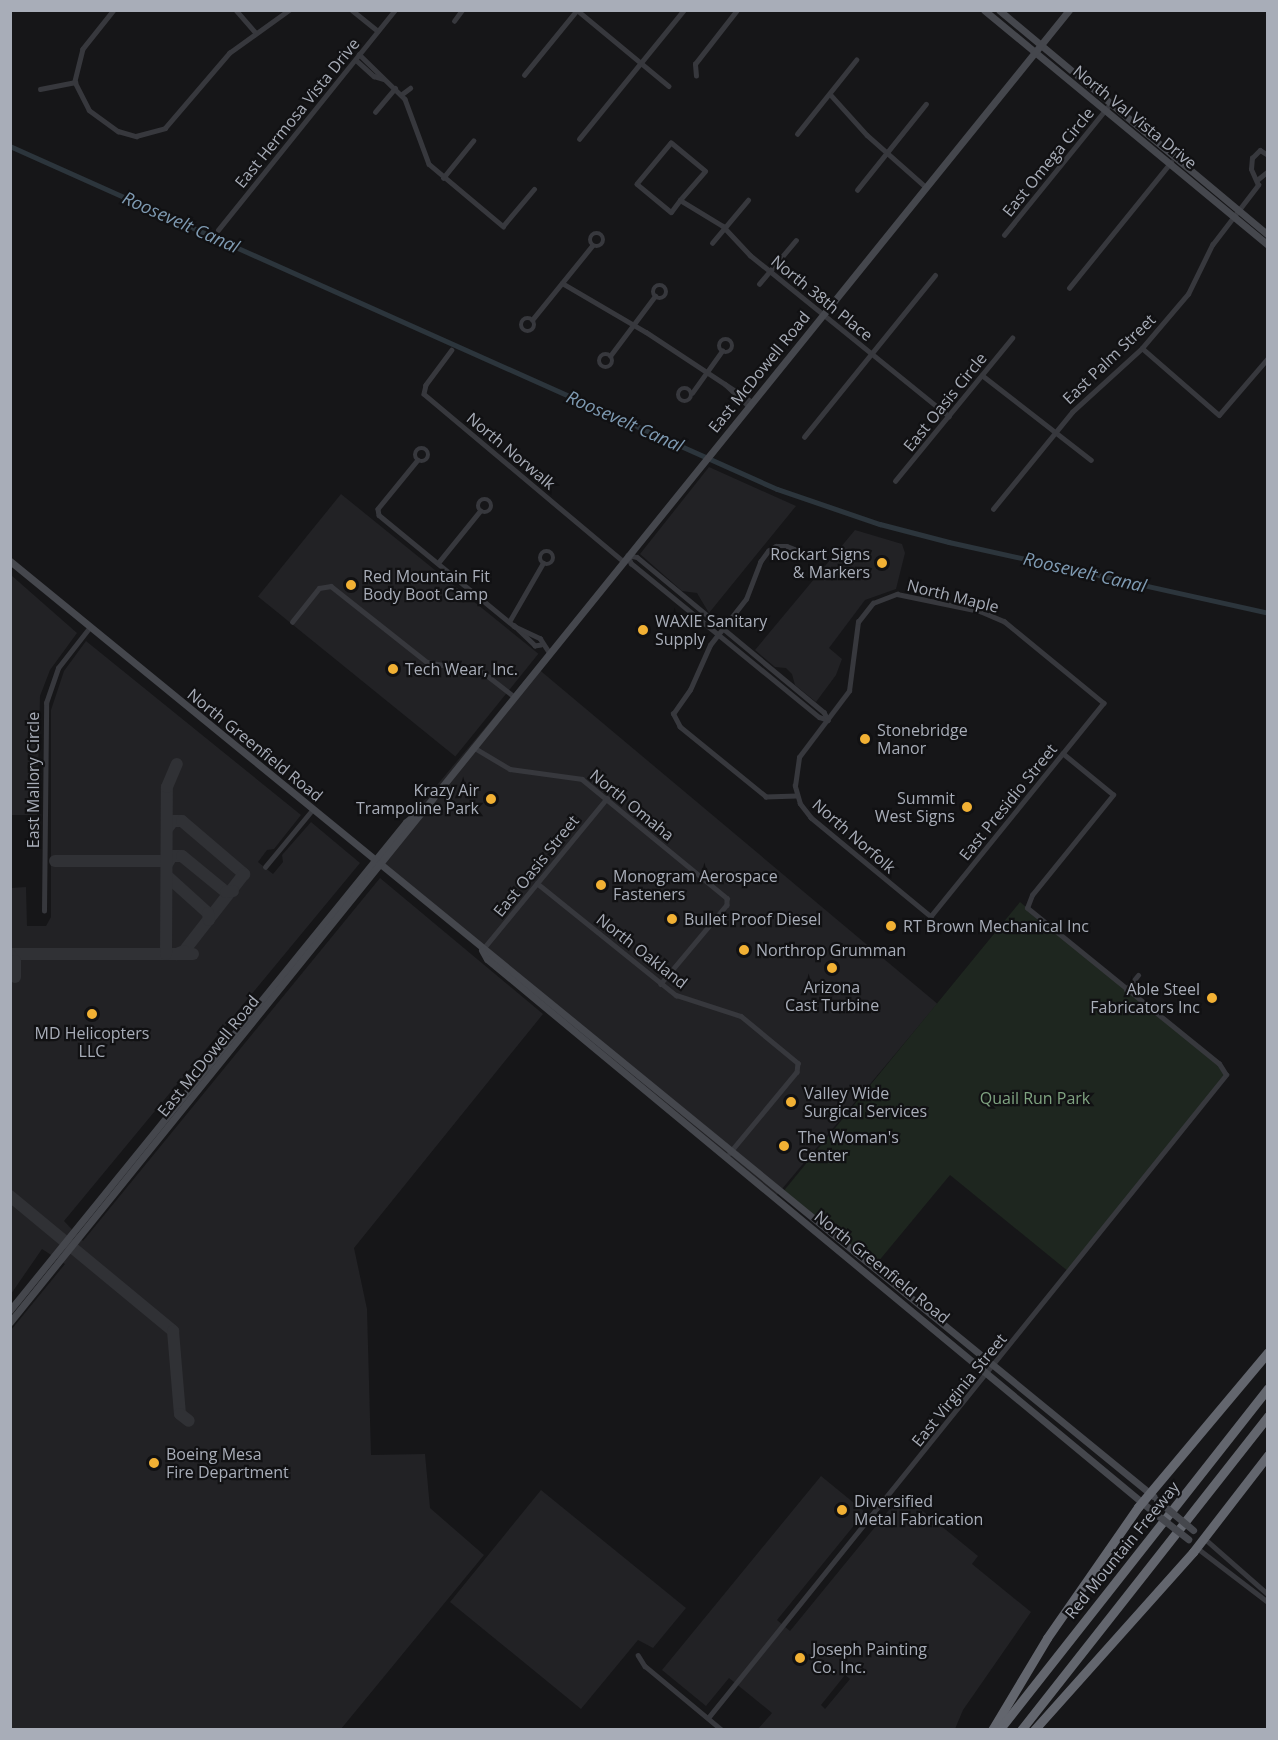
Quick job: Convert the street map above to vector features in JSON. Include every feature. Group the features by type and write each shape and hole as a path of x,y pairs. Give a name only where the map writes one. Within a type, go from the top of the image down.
{"highway":[{"path":"992,1730 1047,1638 1146,1505 1149,1493 1268,1352"},
{"name":"Red Mountain Freeway","path":"999,1730 1268,1389"},
{"name":"Red Mountain Freeway","path":"1021,1730 1268,1416"},
{"path":"1034,1730 1196,1547 1199,1534 1268,1455"}],"main road":[{"name":"North Val Vista Drive","path":"984,10 1035,53 1107,107 1235,214 1268,245"},
{"name":"North Val Vista Drive","path":"999,10 1107,107"},
{"name":"East McDowell Road","path":"10,1310 424,807 1069,10"},
{"name":"North Val Vista Drive","path":"1235,214 1268,236"},
{"name":"North Greenfield Road","path":"10,561 483,950 492,953 637,1073 729,1154"},
{"name":"North Greenfield Road","path":"483,950 487,959 601,1052 991,1369 1199,1534"},
{"name":"East McDowell Road","path":"10,1322 252,1018"},
{"path":"601,1052 637,1073"},
{"name":"North Greenfield Road","path":"991,1369 1196,1547"}],"street":[{"path":"114,10 83,49 75,82 85,105 111,127 126,135 144,136 170,123 223,60 289,10"},
{"path":"236,10 256,33"},
{"path":"352,10 378,31"},
{"name":"East Hermosa Vista Drive","path":"218,230 395,10"},
{"path":"454,21 462,10"},
{"path":"524,75 577,10 669,86"},
{"path":"579,139 684,10"},
{"path":"696,76 695,64 737,10"},
{"path":"359,54 402,94 414,118 424,156 443,178 503,226 534,189"},
{"path":"356,60 374,76 384,79"},
{"path":"797,134 856,60"},
{"path":"40,89 75,82"},
{"path":"375,112 394,88"},
{"path":"402,94 410,88"},
{"path":"830,94 887,153 926,187"},
{"path":"857,190 926,104"},
{"name":"East Omega Circle","path":"1004,235 1107,107"},
{"path":"443,178 473,141"},
{"path":"671,143 705,171 680,200 670,212 637,184 671,143"},
{"path":"1268,155 1260,150 1250,163 1257,180 1268,171"},
{"path":"1069,288 1172,161"},
{"name":"East Palm Street","path":"993,509 1053,433 1082,401 1142,348 1188,294 1212,245 1255,190 1257,180"},
{"name":"North 38th Place","path":"680,200 725,228 770,271 949,416"},
{"path":"712,243 748,200"},
{"path":"759,284 796,240"},
{"path":"532,320 592,246"},
{"path":"804,437 935,275"},
{"path":"562,283 634,325 723,382 750,404"},
{"path":"610,356 655,296"},
{"name":"East Oasis Circle","path":"895,481 1012,338"},
{"path":"1142,348 1218,415 1268,358"},
{"name":"North Norwalk","path":"452,351 426,385 424,394 631,563 783,678 828,720"},
{"path":"692,393 722,351"},
{"path":"981,375 1053,433 1091,460"},
{"path":"418,460 378,509 379,515 535,646 541,645"},
{"path":"438,563 480,511"},
{"path":"720,632 746,599 768,551 776,546 787,546 816,558"},
{"name":"North Norwalk","path":"625,558 637,557 778,684 819,717 828,720"},
{"path":"508,622 543,563"},
{"path":"292,622 326,584 336,589 427,662 484,673 513,696"},
{"name":"North Maple","path":"828,720 849,691 858,622 876,601 905,595 994,616 1104,703"},
{"name":"East Mallory Circle","path":"44,912 46,703 58,668 90,627"},
{"path":"514,627 530,631 540,638 541,645 549,652"},
{"name":"North Norfolk","path":"720,632 703,656 690,690 674,711 675,723 766,796 797,796 811,818 931,917"},
{"path":"778,684 783,678"},
{"name":"East Presidio Street","path":"931,917 1104,703"},
{"path":"797,796 795,774 800,757 828,720"},
{"name":"North Omaha","path":"472,746 510,769 578,777 607,798 727,898 728,902 661,984"},
{"path":"1063,754 1113,795 1032,895 1027,908 1126,990 1138,975"},
{"name":"East Oasis Street","path":"483,950 607,798"},
{"path":"265,867 312,809"},
{"name":"North Oakland","path":"537,883 661,984 687,1001 721,1008 750,1021 798,1063 797,1072 729,1154"},
{"name":"East Virginia Street","path":"708,1718 1226,1075 1220,1064 1126,990"},
{"name":"North Greenfield Road","path":"1199,1534 1268,1594"},
{"name":"North Greenfield Road","path":"1196,1547 1268,1602"},
{"path":"638,1655 645,1666 722,1730"}],"shaded area":[{"path":"709,467 796,506 709,613 697,593 682,591 640,554"},
{"path":"341,494 538,654 455,756 258,597"},
{"path":"855,530 902,544 905,553 896,589 865,600 829,648 842,659 836,675 816,702 795,685 792,674 786,668 775,667 755,650"},
{"path":"11,575 77,633 50,670 40,696 37,815 11,815"},
{"path":"86,641 301,815 274,849 267,850 258,862 273,874 283,862 282,855 311,822 360,863 64,1221 83,1241 380,878 543,1014 354,1248 367,1309 371,1455 425,1454 430,1508 484,1555 341,1729 11,1729 11,1330 65,1264 42,1249 11,1294 11,888 26,887 27,926 46,926 51,917 51,710 64,671"},
{"path":"536,667 937,1004 776,1196 375,859"},
{"path":"821,1476 865,1512 777,1620 790,1631 902,1494 978,1556 972,1564 1031,1612 963,1710 955,1729 758,1729 772,1713 729,1678 706,1706 662,1670","holes":["845,1675 850,1679 825,1709 821,1705"]},
{"path":"541,1490 686,1608 653,1648 638,1640 581,1709 450,1602"}],"green space":[{"name":"Quail Run Park","path":"1020,902 1219,1064 1226,1075 1069,1272 950,1175 873,1268 782,1193"}],"waterway":[{"name":"Roosevelt Canal","path":"10,146 777,489 880,524 949,542 1268,613"}],"taxiway":[{"path":"166,954 167,787 177,764"},
{"path":"167,829 173,821 182,821 244,874 184,951 177,954"},
{"path":"167,864 172,856 182,856 226,892 233,891"},
{"path":"55,861 167,861"},
{"path":"167,876 208,913 209,920"},
{"path":"10,954 193,954"},
{"path":"10,955 15,961 15,977"},
{"path":"10,1196 173,1331 180,1414 189,1421"}],"place":[{"name":"Rockart Signs & Markers","path":"882,563"},
{"name":"Red Mountain Fit Body Boot Camp","path":"351,585"},
{"name":"WAXIE Sanitary Supply","path":"643,630"},
{"name":"Tech Wear, Inc.","path":"393,669"},
{"name":"Stonebridge Manor","path":"865,739"},
{"name":"Krazy Air Trampoline Park","path":"491,799"},
{"name":"Summit West Signs","path":"967,807"},
{"name":"Monogram Aerospace Fasteners","path":"601,885"},
{"name":"Bullet Proof Diesel","path":"672,919"},
{"name":"RT Brown Mechanical Inc","path":"891,926"},
{"name":"Northrop Grumman","path":"744,950"},
{"name":"Arizona Cast Turbine","path":"832,968"},
{"name":"Able Steel Fabricators Inc","path":"1212,998"},
{"name":"MD Helicopters LLC","path":"92,1014"},
{"name":"Valley Wide Surgical Services","path":"791,1102"},
{"name":"The Woman's Center","path":"784,1146"},
{"name":"Boeing Mesa Fire Department","path":"154,1463"},
{"name":"Diversified Metal Fabrication","path":"842,1510"},
{"name":"Joseph Painting Co. Inc.","path":"800,1658"}]}
